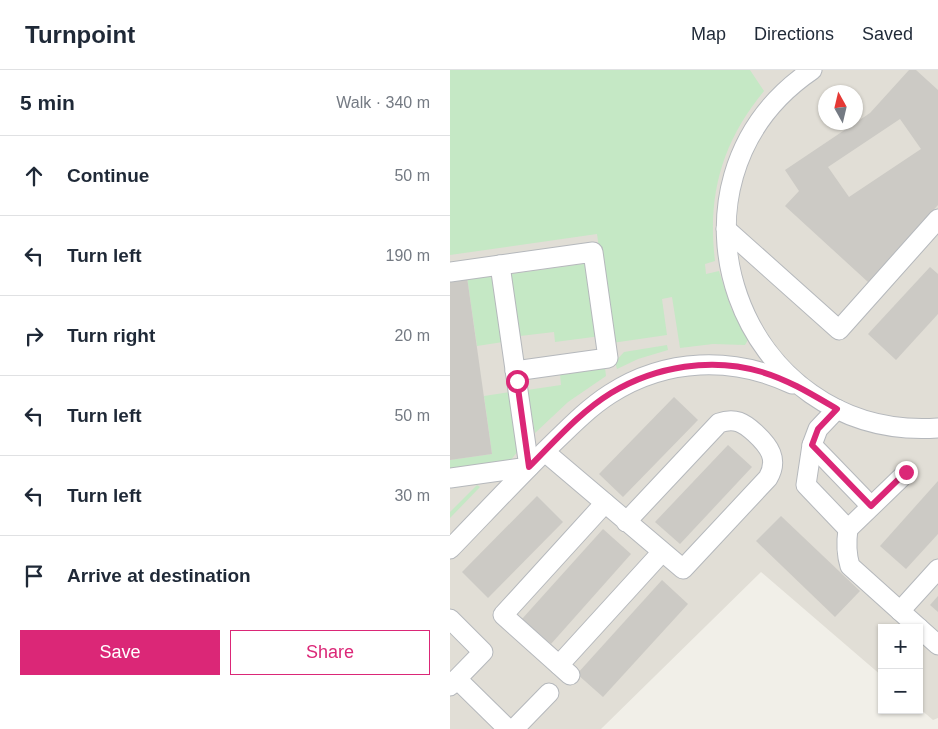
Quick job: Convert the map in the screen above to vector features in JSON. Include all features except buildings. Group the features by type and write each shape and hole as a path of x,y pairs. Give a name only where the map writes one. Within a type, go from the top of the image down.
{"street":[{"path":"812,70 775,102 742,153 730,191 726,229 730,270 741,308 750,327 787,375 819,399"},
{"path":"726,229 839,330 938,219"},
{"path":"450,272 594,252 608,358 515,371"},
{"path":"500,265 529,467"},
{"path":"450,549 575,422 612,393 651,375 676,368 700,364 742,367 784,380 837,409 856,417 895,427 938,428"},
{"path":"837,409 818,429 812,445 806,485 848,529"},
{"path":"545,452 626,522 683,570 768,478 773,463 772,453 766,444 742,422 732,420 719,423 626,522"},
{"path":"812,445 871,506"},
{"path":"450,478 529,467"},
{"path":"906,472 848,529 846,555 850,566 914,624"},
{"path":"605,503 503,615 565,670 662,552"},
{"path":"900,612 938,569"},
{"path":"450,620 483,652 453,682 508,729"},
{"path":"923,632 938,645"},
{"path":"514,729 549,693"}],"shaded area":[{"path":"450,70 938,70 938,718 933,720 923,711 923,624 878,624 878,673 761,572 601,729 450,729"}],"green space":[{"path":"450,70 750,70 764,91 737,130 721,170 713,214 715,261 705,264 706,274 719,271 731,308 748,340 745,345 713,344 680,348 672,297 662,299 667,335 612,343 597,234 450,255"},
{"path":"590,263 601,336 555,342 554,332 520,336 511,274"},
{"path":"488,274 495,283 503,342 477,346 467,277"},
{"path":"667,345 668,350 638,359 617,369 615,362 624,352"},
{"path":"605,368 606,376 568,402 535,433 527,390 561,385 560,374"},
{"path":"510,392 518,451 506,466 450,474 450,460 492,454 484,396"},
{"path":"477,485 480,487 450,518 450,512"}],"route":[{"path":"517,381 529,467 575,422 612,393 651,375 676,368 700,364 719,364 763,372 784,380 837,409 818,429 812,445 871,506 906,472"}]}
